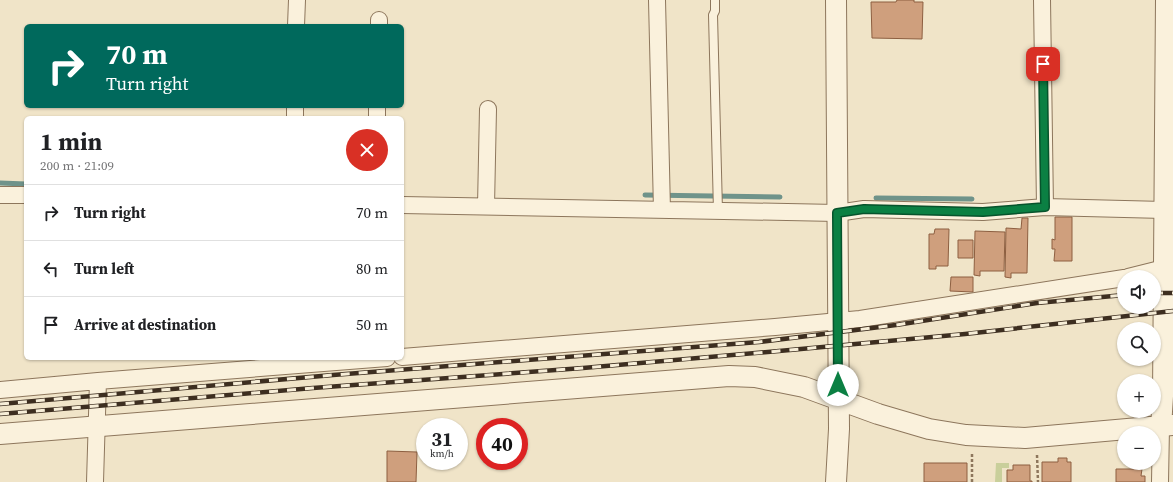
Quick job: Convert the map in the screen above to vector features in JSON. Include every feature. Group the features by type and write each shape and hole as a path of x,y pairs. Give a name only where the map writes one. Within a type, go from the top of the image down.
{"street":[{"path":"296,24 297,0"},
{"path":"657,0 662,201"},
{"path":"836,0 839,429 836,482"},
{"path":"1042,0 1045,207"},
{"path":"1160,482 1167,426 1163,396 1168,324 1168,266 1164,210 1169,130 1169,34 1166,0"},
{"path":"486,206 488,109"},
{"path":"0,194 24,195"},
{"path":"404,205 486,206 662,201 837,213 864,209 983,212 1045,207 1164,210"},
{"path":"1153,270 1168,266"},
{"path":"404,357 886,316 1117,279"},
{"path":"0,390 362,360"},
{"path":"0,434 729,376 755,377 804,386 878,414 929,429 966,435 1025,438 1167,426"},
{"path":"95,482 98,381"}],"lane":[{"path":"715,0 715,11 712,15 718,206"}],"path":[{"path":"1038,437 1038,482"},
{"path":"972,453 972,482"}],"green space":[{"path":"996,463 1009,463 1009,468 1002,468 1002,482 995,482"}],"building":[{"path":"897,0 914,0 914,2 923,2 922,39 872,38 871,2 896,2"},
{"path":"1055,217 1072,217 1072,261 1054,261 1055,249 1052,249 1052,239 1055,240"},
{"path":"1022,218 1028,218 1027,273 1011,273 1011,278 1005,277 1006,228 1021,229"},
{"path":"935,229 949,229 948,266 936,266 936,269 929,269 929,234 934,234"},
{"path":"975,231 1005,232 1004,271 980,271 980,276 974,275"},
{"path":"958,240 973,240 973,258 958,258"},
{"path":"951,277 973,277 973,292 950,291"},
{"path":"387,451 416,452 416,482 387,482"},
{"path":"1058,458 1067,458 1067,462 1071,462 1071,482 1042,482 1042,462 1058,462"},
{"path":"924,463 967,463 967,482 924,482"},
{"path":"1013,465 1030,465 1030,481 1032,482 1007,482 1007,470 1013,470"},
{"path":"1116,469 1142,470 1141,476 1145,476 1145,482 1116,482"}],"waterway":[{"path":"0,183 24,184"},
{"path":"645,195 780,197"},
{"path":"876,198 972,199"}],"railway":[{"path":"1161,293 1173,293"},
{"path":"0,404 333,375 759,342 896,325 1037,303 1117,296"},
{"path":"0,414 779,351 965,334 1173,311"}],"route":[{"path":"838,385 837,213 864,209 983,212 1045,207 1043,64"}]}
